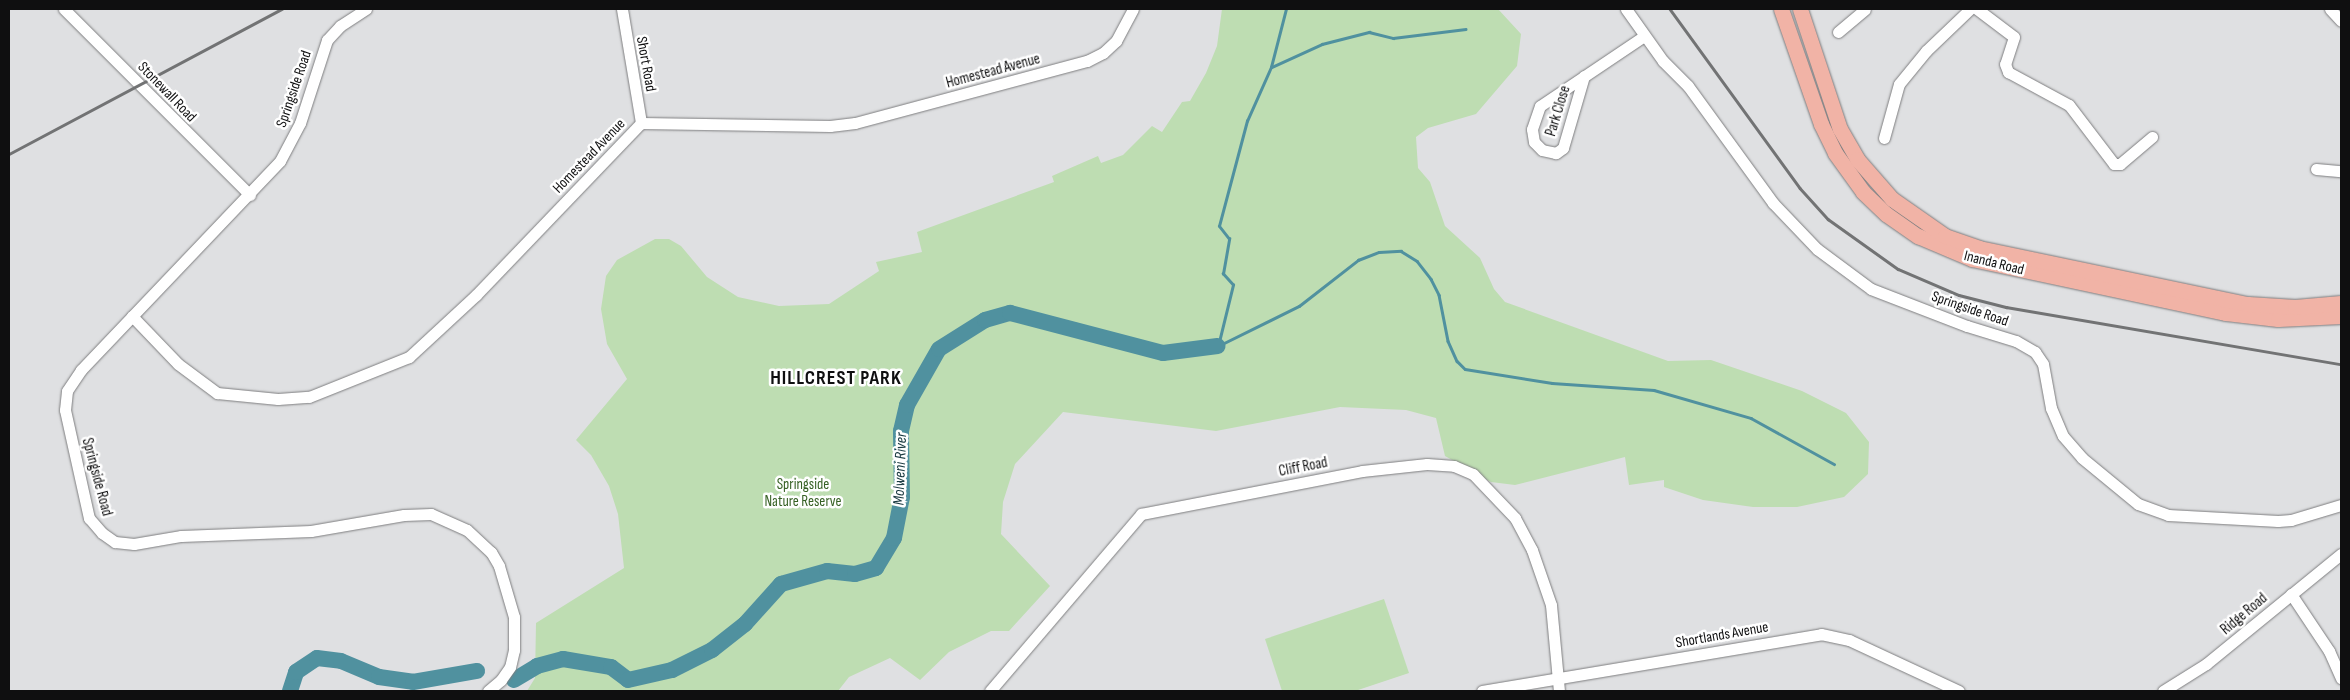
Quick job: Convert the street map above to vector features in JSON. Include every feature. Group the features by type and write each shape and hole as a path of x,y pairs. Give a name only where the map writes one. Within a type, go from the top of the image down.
{"main road":[{"name":"Inanda Road","path":"1781,9 1821,124 1835,152 1863,192 1886,214 1918,236 1972,259 2226,313 2278,320 2341,316"},
{"name":"Inanda Road","path":"1800,9 1840,129 1857,159 1892,199 1933,229 1979,248 2248,304 2295,307 2341,303"}],"street":[{"name":"Springside Road","path":"366,9 340,26 327,40 292,142 280,161 250,195 132,316 70,383 65,400 89,518 94,526 115,542 134,544 181,536 311,531 404,515 431,514 467,530 491,552 499,566 511,602 515,631 512,658 507,673 488,691"},
{"name":"Short Road","path":"622,9 641,123"},
{"name":"Homestead Avenue","path":"132,316 178,364 217,393 278,399 308,397 335,389 409,357 483,288 641,123 830,126 854,123 1087,61 1103,53 1116,41 1133,9"},
{"name":"Springside Road","path":"1626,9 1644,36 1688,86 1773,204 1817,249 1871,289 1967,326 2016,341 2035,352 2043,364 2051,408 2063,436 2082,458 2138,504 2168,515 2278,521 2291,520 2341,505"},
{"path":"1838,32 1865,9"},
{"path":"1884,138 1899,84 1926,51 1970,9"},
{"path":"1976,9 2014,36 2005,64 2008,72 2070,105 2114,164 2120,164 2152,137"},
{"name":"Stonewall Road","path":"70,10 250,195"},
{"path":"2332,10 2341,21"},
{"name":"Park Close","path":"1584,76 1563,148 1556,153 1542,150 1532,135 1536,111 1584,76 1644,36"},
{"path":"2316,169 2341,171"},
{"name":"Cliff Road","path":"990,691 1141,514 1362,471 1427,464 1454,466 1473,474 1515,518 1532,550 1551,605 1559,686"},
{"name":"Ridge Road","path":"2163,691 2206,664 2341,554"},
{"path":"2291,594 2328,651 2341,678"},
{"name":"Shortlands Avenue","path":"1482,691 1559,686 1821,634 1849,640 1959,691"}],"green space":[{"name":"Springside Nature Reserve","path":"1222,9 1498,9 1521,34 1517,66 1476,114 1428,128 1416,137 1418,168 1430,182 1445,226 1480,258 1494,289 1505,302 1668,361 1711,360 1802,391 1846,413 1869,442 1868,474 1844,497 1797,507 1753,507 1703,500 1664,487 1664,480 1629,485 1625,457 1515,485 1491,482 1445,456 1436,418 1406,410 1340,407 1216,431 1063,412 1015,464 1003,502 1001,534 1050,586 1009,631 991,631 949,652 920,680 890,658 849,677 838,691 527,691 535,678 536,623 624,568 618,514 609,486 591,455 576,440 627,379 607,344 601,309 606,276 617,260 655,239 669,239 681,246 707,277 738,297 779,306 829,304 879,271 876,262 922,252 917,232 1054,182 1052,176 1098,156 1101,163 1123,155 1152,126 1162,132 1182,102 1190,101 1206,73 1217,46"},
{"path":"1384,599 1409,673 1355,691 1282,691 1265,639"}],"waterway":[{"path":"1218,346 1233,285 1223,274 1229,239 1219,226 1247,121 1271,67 1286,9"},
{"path":"1272,67 1322,44 1369,32 1393,38 1465,29"},
{"path":"1218,346 1299,306 1358,260 1379,252 1401,251 1417,261 1431,279 1439,295 1448,341 1457,361 1465,369 1552,383 1654,390 1751,418 1834,464"},
{"name":"Molweni River","path":"514,680 537,666 563,659 611,667 628,680 672,670 712,650 745,624 781,584 827,571 855,574 876,568 894,538 902,497 901,431 907,405 939,349 985,320 1010,313 1163,353 1218,346"},
{"name":"Molweni River","path":"290,691 296,672 317,658 341,661 379,677 413,682 477,671"}],"railway":[{"path":"9,154 282,9"},
{"path":"1670,9 1800,188 1828,219 1898,269 1959,295 2006,307 2341,364"}],"district":[{"name":"HILLCREST PARK","path":"836,378"}]}
